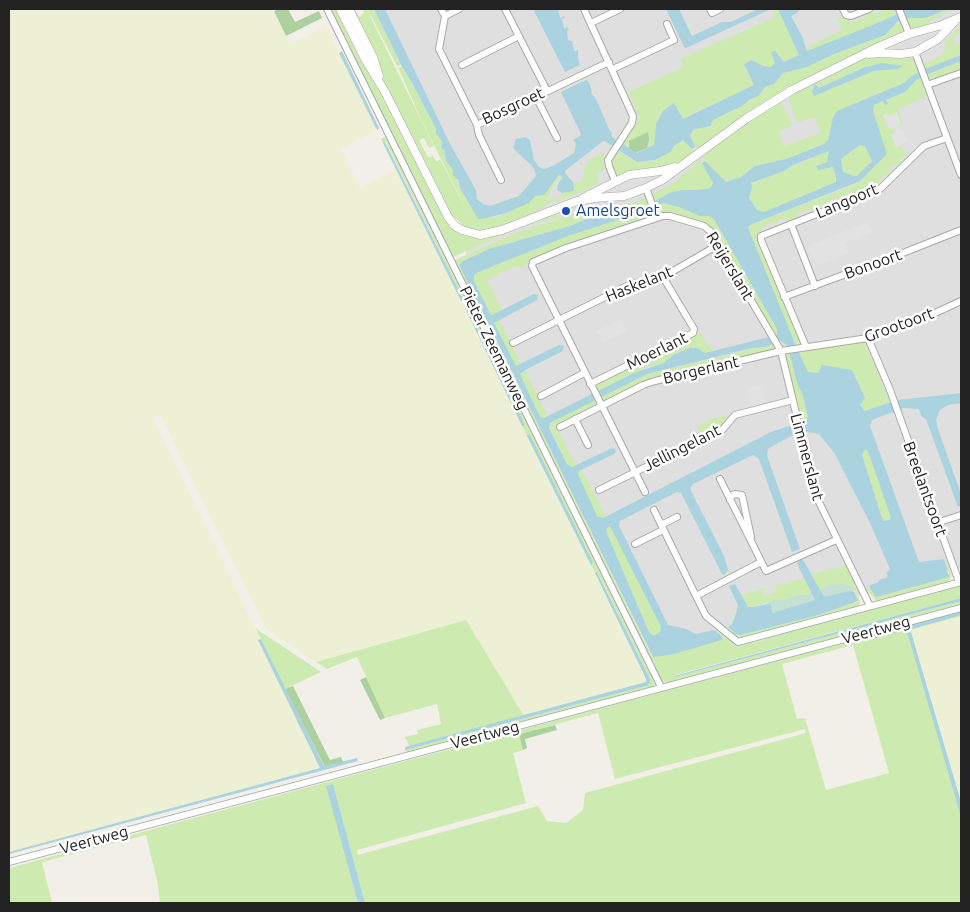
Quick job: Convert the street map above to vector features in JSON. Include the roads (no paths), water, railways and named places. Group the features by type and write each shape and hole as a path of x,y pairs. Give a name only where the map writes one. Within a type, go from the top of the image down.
{"street":[{"name":"Pieter Zeemanweg","path":"326,9 661,688"},
{"path":"340,9 366,61 384,90 440,203 450,220 458,228 472,234 490,234 577,201 629,175 660,171 682,164"},
{"path":"349,9 373,58 384,90"},
{"path":"441,9 445,16 459,9"},
{"path":"505,9 547,91"},
{"path":"584,9 633,116 632,123 613,151 608,163 615,181 612,190 617,197"},
{"path":"591,23 620,9"},
{"path":"710,9 712,13 720,9"},
{"path":"843,9 848,16 869,9"},
{"path":"899,9 904,22 905,36 896,45 901,54"},
{"name":"Bosgroet","path":"445,16 439,49 477,125 609,62"},
{"path":"577,201 617,197 646,188 662,180 682,164 784,95 862,55 905,36 960,18"},
{"path":"862,55 915,52 938,39 960,18"},
{"path":"613,69 674,40 667,24"},
{"path":"921,30 931,35 929,45"},
{"path":"462,64 519,36"},
{"path":"915,52 961,175"},
{"path":"926,83 960,73"},
{"path":"536,96 557,138"},
{"path":"477,125 479,136 501,180"},
{"name":"Langoort","path":"803,347 760,238 763,234 880,190 924,146 947,138"},
{"path":"643,172 647,178 646,188 656,215 533,262 532,269 645,492"},
{"name":"Reijerslant","path":"656,215 670,216 704,226 710,231 781,349"},
{"path":"791,224 815,286"},
{"name":"Bonoort","path":"784,297 961,230"},
{"name":"Haskelant","path":"513,343 629,285 663,277 718,245"},
{"name":"Moerlant","path":"591,386 694,333 694,329 663,277"},
{"name":"Grootoort","path":"803,347 868,338 935,313 961,301"},
{"name":"Breelantsoort","path":"868,338 892,396 960,582"},
{"name":"Borgerlant","path":"560,427 600,405 655,381 781,349 803,347"},
{"name":"Limmerslant","path":"781,349 816,496 870,606"},
{"path":"541,396 584,373"},
{"name":"Jellingelant","path":"599,490 723,429 735,415 793,400"},
{"path":"575,419 588,445"},
{"path":"720,479 766,571 836,540"},
{"path":"730,500 731,496 735,494 742,495 752,544"},
{"path":"654,510 706,616 738,642 960,582"},
{"path":"937,523 961,515"},
{"path":"634,544 677,517"},
{"path":"696,596 761,562"},
{"name":"Veertweg","path":"9,862 961,608"}],"water":[{"path":"374,9 385,9 451,146 476,190 477,199 483,204 490,206 519,196 536,176 534,168 513,148 516,139 525,137 530,140 534,160 539,167 544,169 553,166 574,153 576,144 573,140 581,134 561,92 586,80 589,82 591,93 596,99 613,138 637,153 654,145 656,124 663,111 674,103 683,119 754,85 744,64 752,60 763,66 771,67 775,63 771,52 775,51 784,62 799,55 778,9 800,9 791,16 802,36 807,51 885,20 905,10 949,9 925,18 905,18 898,21 885,35 834,54 807,67 783,73 774,84 765,87 758,96 713,120 710,126 693,130 690,135 695,147 692,149 683,140 674,146 670,152 655,160 637,162 603,141 565,171 573,182 573,191 562,193 557,190 562,178 559,175 544,195 535,196 529,203 506,213 478,219 460,188 458,180 453,175 453,170 446,161 444,150 441,148 442,142 436,133 436,129 401,65"},
{"path":"533,9 558,9 560,18 563,15 565,18 562,19 564,28 567,27 569,30 567,31 568,40 572,41 574,51 578,50 580,65 565,72"},
{"path":"666,9 679,9 692,36 722,22 731,22 758,9 769,10 686,48"},
{"path":"342,51 379,128 377,130 339,53"},
{"path":"961,55 961,64 958,62 921,77 905,92 886,100 888,104 885,105 883,101 874,105 873,111 887,154 860,181 750,225 748,228 808,372 818,373 822,365 852,370 865,398 860,405 865,411 897,400 961,393 961,403 948,405 940,410 936,420 961,494 960,506 958,507 926,419 921,416 919,409 903,408 872,420 870,426 919,562 944,559 949,577 876,597 869,587 870,585 886,578 888,576 886,573 890,569 870,523 835,454 819,434 807,432 791,436 768,449 767,456 800,549 792,552 759,459 753,455 693,484 691,487 691,491 724,556 728,570 724,575 681,493 677,492 620,521 619,526 668,625 686,629 696,634 714,630 723,637 722,640 670,655 653,657 460,264 489,249 570,226 603,212 631,210 648,205 669,193 682,190 711,188 713,183 702,163 705,161 726,182 741,177 755,166 786,159 824,144 828,140 833,118 837,111 904,83 925,69","holes":["860,145 865,146 872,161 857,176 853,176 843,172 841,159","829,151 827,162 816,166 818,170 833,167 836,182 764,212 757,210 749,198 752,187 751,183 784,171 793,165","663,203 679,207 700,216 709,216 714,219 777,329 777,335 705,353 697,348 689,348 673,355 664,363 634,373 544,418 540,417 520,374 563,351 564,346 559,345 516,366 494,323 537,300 538,295 534,294 492,315 474,281 474,275 568,236 645,211","781,341 788,346 797,383 803,396 807,420 771,432 603,518 597,516 578,474 579,471 614,454 616,452 615,449 612,448 572,467 567,464 549,428 550,423 647,374 752,348 765,347","865,449 868,451 891,518 883,521 862,455","610,526 661,627 660,632 656,635 652,635 649,632 606,531"]},
{"path":"882,63 903,66 897,69 874,71 814,96 812,91 815,84 819,88 865,67"},
{"path":"383,141 463,299 461,301 383,143"},
{"path":"465,308 467,308 519,412 524,426 522,426"},
{"path":"528,434 593,563 592,565 527,436"},
{"path":"800,560 803,560 805,563 824,597 849,591 854,592 858,601 819,615 741,635 736,634 728,627 732,624 738,605 729,586 735,584 748,607 769,604 771,605 772,613 815,600 797,564"},
{"path":"597,572 648,675 649,685 405,750 405,747 646,682 595,573"},
{"path":"961,598 961,601 674,676"},
{"path":"961,611 961,615 912,629 911,632 961,802 961,817 908,635 903,631 869,640 867,636"},
{"path":"261,639 324,766 357,758 358,761 9,854 9,852 320,768 258,640"},
{"path":"333,784 365,903 358,903 326,786"}],"place":[{"name":"Amelsgroet","path":"566,211"}]}
